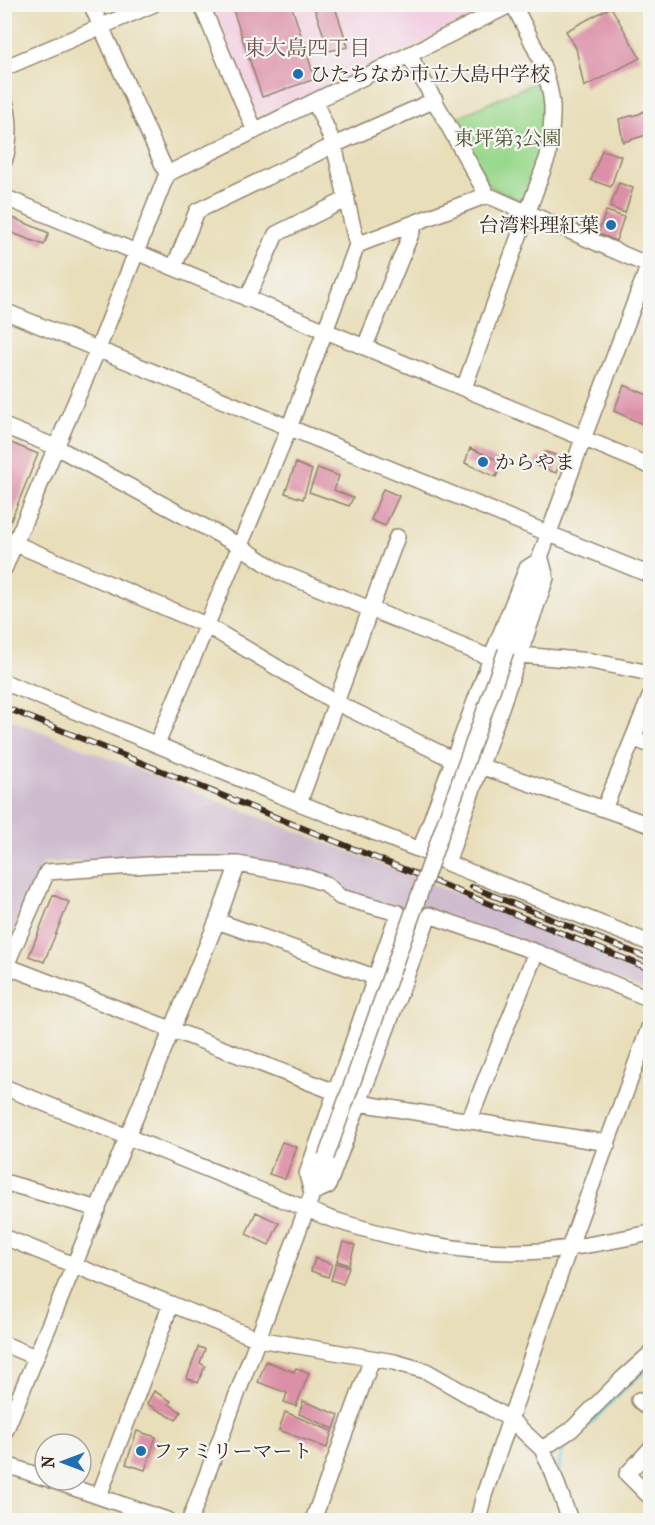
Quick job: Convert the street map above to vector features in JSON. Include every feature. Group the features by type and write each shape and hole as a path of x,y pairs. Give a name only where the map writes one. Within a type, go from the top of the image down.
{"street":[{"path":"91,4 167,174"},
{"path":"4,68 154,4"},
{"path":"201,4 255,131"},
{"path":"4,569 10,541 56,447 98,349 167,174 512,4 536,49 547,79 552,104 552,130 548,156 464,388"},
{"path":"409,55 487,195 650,265 583,439 541,559 480,766 447,862"},
{"path":"4,99 7,106 9,137 4,162"},
{"path":"174,267 197,211 334,145 435,100"},
{"path":"157,744 289,428 357,245 334,145 315,102"},
{"path":"357,245 487,195"},
{"path":"4,197 651,466"},
{"path":"247,299 276,234 346,199"},
{"path":"365,346 415,224"},
{"path":"4,311 651,575"},
{"path":"4,426 56,447 240,546 279,572 491,658"},
{"path":"298,802 397,537"},
{"path":"10,541 206,625 335,702 454,760"},
{"path":"420,850 527,568 541,559"},
{"path":"513,653 591,661 651,673"},
{"path":"190,1521 513,653"},
{"path":"4,682 651,943"},
{"path":"604,809 651,697"},
{"path":"633,738 651,745"},
{"path":"480,766 651,825"},
{"path":"312,1193 307,1173 398,913 340,897 326,884 303,876 238,864 163,864 47,872 6,967 335,1092"},
{"path":"4,1434 217,921 238,864"},
{"path":"312,1193 328,1186 429,915 536,952 651,999"},
{"path":"217,921 376,978"},
{"path":"469,1121 536,952"},
{"path":"478,1521 484,1495 569,1248 651,1025"},
{"path":"4,1087 305,1209 387,1236 466,1250 540,1251 651,1233"},
{"path":"359,1103 608,1143"},
{"path":"4,1182 98,1209"},
{"path":"4,1237 258,1339 394,1362 426,1371 510,1419 542,1449 570,1521"},
{"path":"99,1496 171,1305"},
{"path":"4,1344 35,1357"},
{"path":"542,1449 571,1430 622,1379 651,1354"},
{"path":"313,1521 372,1359"},
{"path":"651,1449 627,1474 651,1497"},
{"path":"4,1464 33,1474"},
{"path":"87,1492 167,1521"}],"shaded area":[{"name":"ひたちなか市立大島中学校","path":"207,5 497,5 261,123"},
{"path":"4,717 541,927 650,973 650,993 430,909 392,907 342,892 332,879 265,863 230,859 142,858 43,863 5,951"}],"green space":[{"name":"東坪第3公園","path":"542,79 546,111 546,145 526,203 490,187 452,120"}],"building":[{"path":"240,4 291,4 315,79 262,97 232,7"},
{"path":"313,4 334,4 348,47 329,51"},
{"path":"611,7 640,58 584,87 576,48 566,31"},
{"path":"650,108 650,134 623,142 619,119 639,114"},
{"path":"602,150 621,156 611,187 591,180"},
{"path":"619,183 633,188 625,213 610,207"},
{"name":"台湾料理紅葉","path":"606,211 624,217 616,241 598,233"},
{"path":"4,214 49,233 44,245 4,230"},
{"path":"624,385 650,396 649,427 614,411"},
{"path":"4,440 38,454 5,535 4,535"},
{"name":"からやま","path":"470,448 502,462 496,477 465,463"},
{"path":"546,452 561,457 556,473 535,465 537,457 545,459"},
{"path":"296,463 312,470 303,499 285,493"},
{"path":"318,468 339,476 334,490 353,498 349,506 309,492"},
{"path":"383,489 399,496 385,526 371,520"},
{"path":"53,895 69,902 44,962 29,956"},
{"path":"282,1142 297,1147 285,1179 269,1174"},
{"path":"256,1212 279,1223 269,1245 246,1234"},
{"path":"343,1242 355,1245 349,1265 337,1261"},
{"path":"315,1258 332,1264 328,1277 311,1271"},
{"path":"336,1263 349,1267 343,1284 331,1280"},
{"path":"198,1347 205,1349 200,1363 205,1366 198,1383 187,1378"},
{"path":"266,1361 294,1372 296,1368 309,1373 296,1406 284,1402 287,1393 258,1382"},
{"path":"154,1391 171,1401 169,1404 181,1412 176,1420 147,1404"},
{"path":"303,1401 339,1415 334,1429 299,1414"},
{"path":"285,1412 332,1431 327,1448 279,1430"},
{"name":"ファミリーマート","path":"137,1431 156,1437 145,1470 126,1464"}],"waterway":[{"path":"558,1472 563,1447 650,1366"}],"railway":[{"path":"4,707 650,969"},
{"path":"472,887 650,959"}],"place":[{"name":"ひたちなか市立大島中学校","path":"298,74"},
{"name":"台湾料理紅葉","path":"611,225"},
{"name":"からやま","path":"483,462"},
{"name":"ファミリーマート","path":"141,1451"}],"district":[{"name":"東大島四丁目","path":"307,48"}]}
